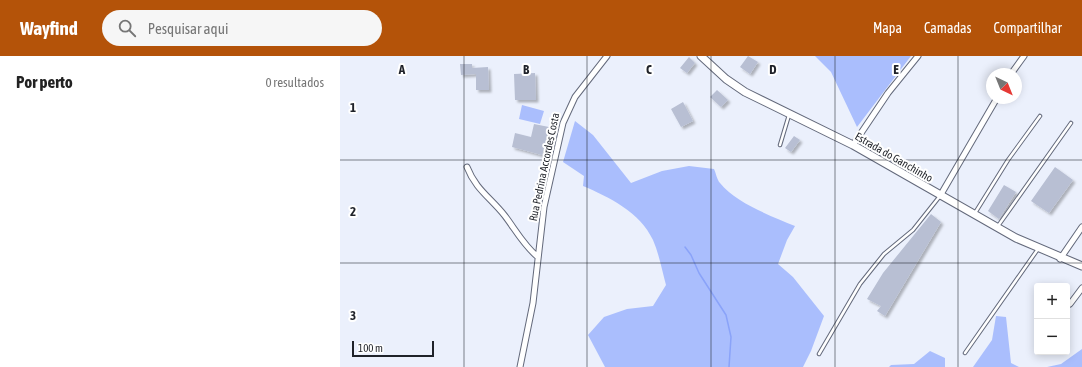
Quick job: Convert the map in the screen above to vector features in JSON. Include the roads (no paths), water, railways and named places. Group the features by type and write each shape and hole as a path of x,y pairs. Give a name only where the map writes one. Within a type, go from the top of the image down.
{"street":[{"name":"Rua Pedrina Accordes Costa","path":"520,367 532,313 546,196 565,114 575,97 607,56"},
{"name":"Estrada do Ganchinho","path":"701,56 736,87 853,145 996,228 1060,259 1082,266"},
{"path":"853,145 888,93 918,56"},
{"path":"1015,68 1024,56"},
{"path":"940,196 994,104"},
{"path":"467,167 476,186 500,210 530,250 538,257"},
{"path":"1060,259 1082,227"},
{"path":"1070,304 1082,288"}],"lane":[{"path":"780,145 789,114"},
{"path":"973,215 1008,160 1040,116"},
{"path":"996,228 1071,123"},
{"path":"819,354 860,284 884,254 913,230 940,196"},
{"path":"965,353 1038,249"}],"waterway":[{"path":"685,247 691,255 699,273 726,315 731,337 729,367"}]}
